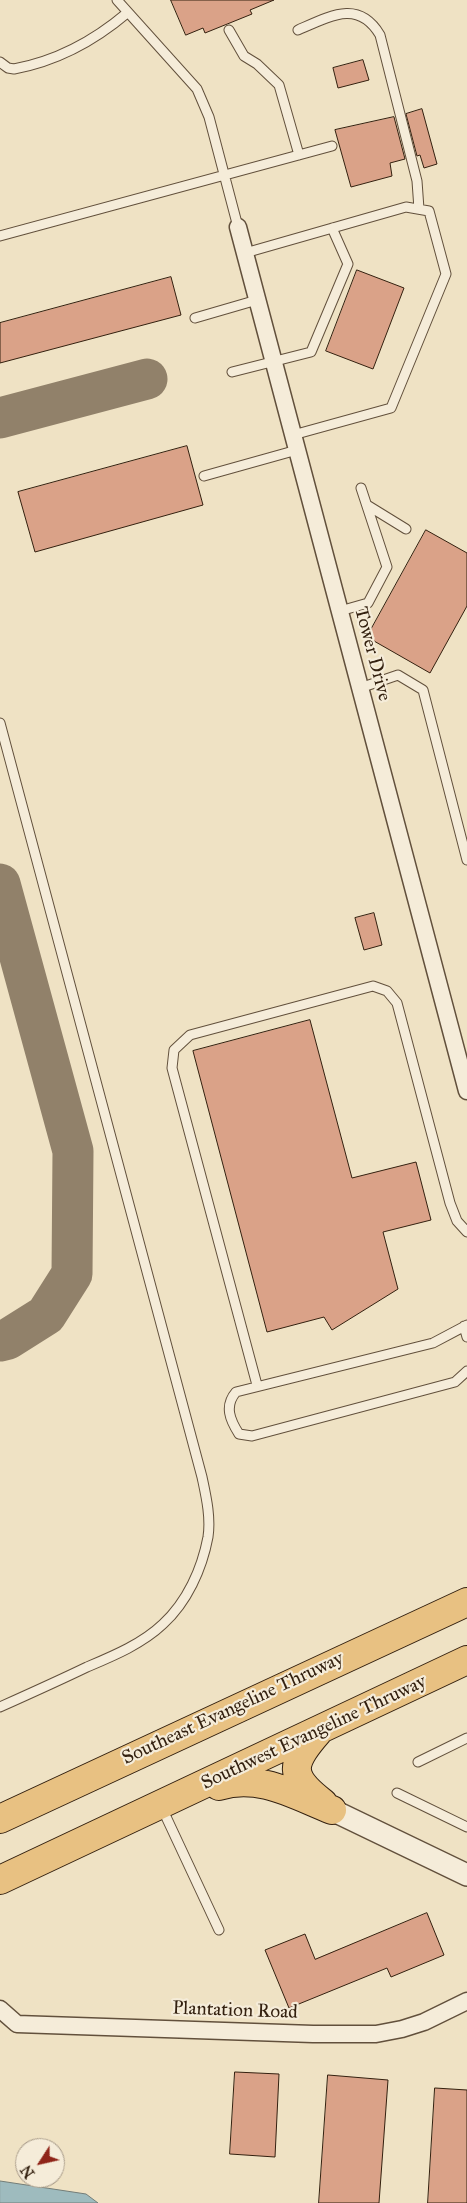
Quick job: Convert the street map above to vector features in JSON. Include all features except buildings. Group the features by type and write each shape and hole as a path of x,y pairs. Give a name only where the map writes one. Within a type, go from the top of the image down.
{"highway":[{"path":"422,1622 467,1592"},
{"name":"Southeast Evangeline Thruway","path":"0,1819 467,1602"},
{"name":"Southwest Evangeline Thruway","path":"160,1806 467,1660"},
{"path":"320,1729 300,1752 297,1765 298,1778 307,1791 332,1810"},
{"path":"0,1880 160,1806 227,1784 262,1782 332,1810"}],"street":[{"name":"Tower Drive","path":"238,227 467,1091"},
{"path":"332,1810 467,1876"},
{"name":"Plantation Road","path":"0,2009 17,2024 313,2034 376,2034 402,2030 424,2022 467,2001"}],"lane":[{"path":"117,0 197,89 209,117 238,227"},
{"path":"298,30 350,8 363,12 373,20 380,35 417,181 419,209"},
{"path":"0,62 8,68 14,69 54,58 104,32 127,13"},
{"path":"229,30 244,56 257,64 279,85 299,155"},
{"path":"0,236 332,146"},
{"path":"204,476 391,408 446,274 429,211 406,207 245,253"},
{"path":"232,372 311,352 348,264 332,228"},
{"path":"195,318 257,300"},
{"path":"340,611 368,603 387,567 361,488"},
{"path":"367,505 406,529"},
{"path":"360,688 398,675 423,690 467,860"},
{"path":"0,723 202,1477 208,1506 208,1536 201,1563 191,1586 179,1606 163,1625 139,1642 112,1656 0,1708"},
{"path":"257,1385 172,1068 174,1050 190,1035 373,986 387,991 397,1003 450,1203 457,1221 467,1232"},
{"path":"467,1338 466,1326 433,1343 257,1385 236,1392 230,1398 229,1418 239,1434 252,1436 455,1382 467,1371"},
{"path":"418,1762 467,1738"},
{"path":"397,1793 467,1826"},
{"path":"160,1806 219,1930"}],"water":[{"path":"0,2181 15,2183 15,2188 46,2188 86,2194 98,2203 0,2203"}],"taxiway":[{"path":"0,418 147,379"},
{"path":"0,884 73,1151 72,1274 46,1315 8,1339 0,1341"}]}
